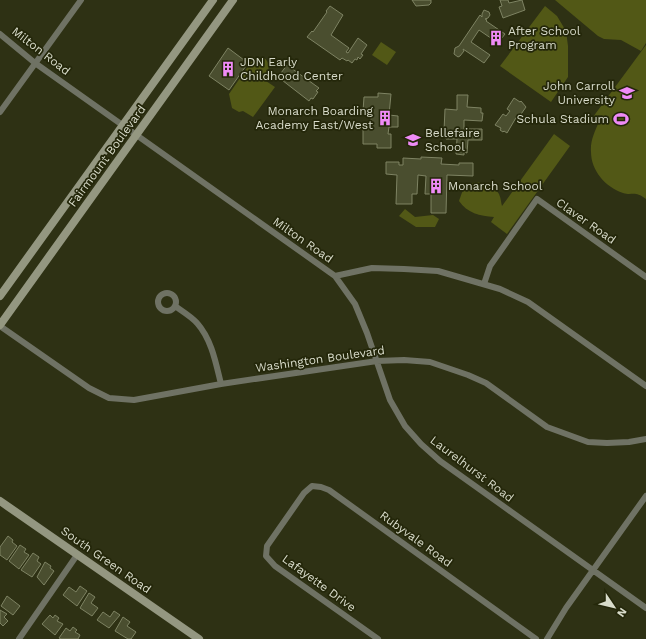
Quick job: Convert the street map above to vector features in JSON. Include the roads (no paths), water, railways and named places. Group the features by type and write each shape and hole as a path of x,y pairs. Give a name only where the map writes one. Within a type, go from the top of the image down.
{"main road":[{"name":"Fairmount Boulevard","path":"0,296 213,0"},
{"name":"Fairmount Boulevard","path":"0,326 233,0"},
{"name":"South Green Road","path":"0,501 199,639"}],"street":[{"path":"0,112 81,0"},
{"name":"Milton Road","path":"0,34 36,63 335,276 372,268 404,268 438,272 500,289 528,302 646,386"},
{"name":"Claver Road","path":"484,284 490,266 537,199 646,276"},
{"name":"Laurelhurst Road","path":"335,276 355,304 368,333 390,400 405,426 421,444 440,461 646,608"},
{"path":"175,306 197,323 206,338 215,359 220,384"},
{"name":"Washington Boulevard","path":"0,326 89,388 109,398 134,400 220,384 377,361 404,360 430,362 486,383 547,427 588,442 614,443 646,439"},
{"name":"Rubyvale Road","path":"288,516 304,492 312,486 321,486 329,490 536,639"},
{"path":"547,639 566,608 646,497"},
{"name":"Lafayette Drive","path":"288,516 267,546 266,556 275,566 378,639"},
{"path":"22,638 77,555"}],"place":[{"name":"After School Program","path":"496,38"},
{"name":"JDN Early Childhood Center","path":"228,69"},
{"name":"John Carroll University","path":"627,93"},
{"name":"Monarch Boarding Academy East/West","path":"385,118"},
{"name":"Schula Stadium","path":"621,119"},
{"name":"Bellefaire School","path":"413,140"},
{"name":"Monarch School","path":"436,186"}]}
